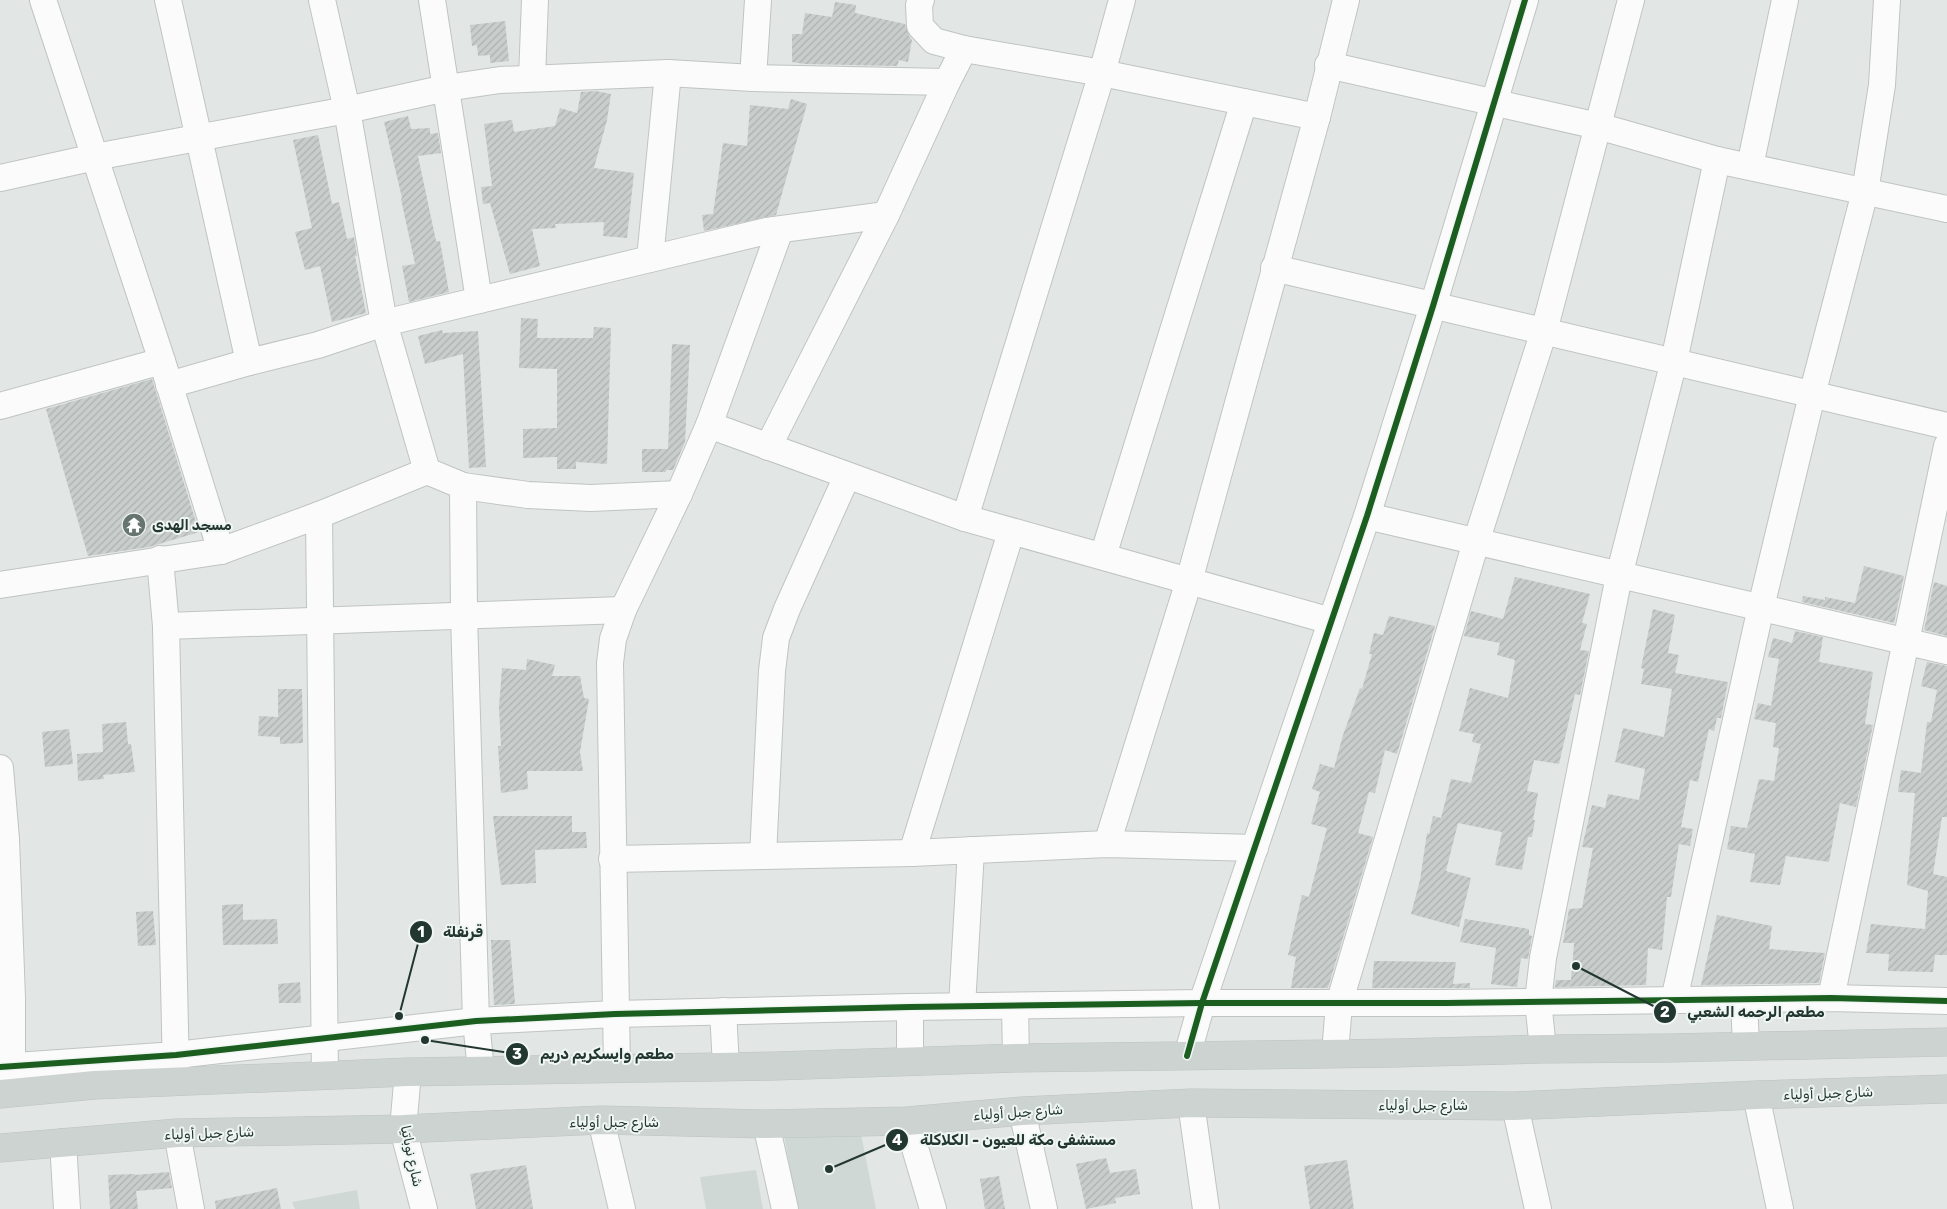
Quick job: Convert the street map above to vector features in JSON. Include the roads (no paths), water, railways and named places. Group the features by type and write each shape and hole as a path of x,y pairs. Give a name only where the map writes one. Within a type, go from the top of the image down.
{"main road":[{"path":"6,1080 95,1085 408,1072 910,1062 1016,1058 1397,1053 1947,1042"},
{"name":"شارع جبل أولياء","path":"0,1148 177,1133 404,1130 601,1120 766,1124 907,1121 1022,1111 1191,1103 1515,1106 1756,1095 1946,1092"}],"street":[{"path":"43,0 162,361 221,550"},
{"path":"168,0 200,136 249,362"},
{"path":"322,0 347,110 384,323 428,471"},
{"path":"432,0 479,300"},
{"path":"532,78 535,0"},
{"path":"753,78 758,0"},
{"path":"921,0 919,5 920,26 934,41 964,49 1102,73 1317,117"},
{"path":"966,518 1102,73 1122,0"},
{"path":"1107,844 1189,581 1317,117 1328,65 1346,0"},
{"path":"1187,1056 1202,1003 1366,516 1433,306 1525,0"},
{"path":"1335,1053 1339,1004 1476,542 1544,330 1631,0"},
{"path":"1750,166 1785,0"},
{"path":"1674,1000 1762,607 1812,395 1865,192 1882,86 1887,0"},
{"path":"768,447 886,215 964,49"},
{"path":"1328,65 1598,126 1717,160 1947,209"},
{"path":"0,178 200,136 347,110 446,88 500,80 668,73 753,78 947,82"},
{"path":"650,259 668,73"},
{"path":"1103,556 1244,102"},
{"path":"1543,1049 1538,1001 1545,948 1619,576 1674,361 1717,160"},
{"path":"169,385 318,345 384,323 650,259 780,230 886,215"},
{"path":"616,1068 610,663 613,639 623,610 710,425 780,230"},
{"path":"1274,268 1947,426"},
{"path":"0,406 162,361"},
{"path":"710,425 847,476 1010,532 1103,556 1331,621"},
{"path":"1831,998 1947,446"},
{"path":"0,585 221,550 319,515 428,471 463,486 528,494 591,498 679,494"},
{"path":"763,856 772,671 776,638 786,609 847,476"},
{"path":"463,486 464,615 476,1021 481,1071"},
{"path":"319,515 324,1037 326,1076"},
{"path":"1366,516 1947,651"},
{"path":"912,853 1010,532"},
{"path":"160,559 166,626 176,1082"},
{"path":"166,626 623,610"},
{"path":"0,768 6,839 12,998 6,1080 176,1055 324,1037 476,1021 615,1014 723,1010 1202,1003 1339,1004 1831,998 1947,1002"},
{"path":"612,859 912,853 1107,844 1255,848"},
{"path":"962,1006 971,850"},
{"path":"1744,1000 1746,1046"},
{"path":"1015,1006 1016,1058"},
{"path":"910,1007 910,1062"},
{"path":"723,1010 726,1066"},
{"name":"شارع نوباتيا","path":"408,1072 404,1130 424,1209"},
{"path":"1756,1095 1780,1209"},
{"path":"1191,1103 1206,1209"},
{"path":"1515,1106 1538,1209"},
{"path":"1022,1111 1044,1209"},
{"path":"601,1120 622,1209"},
{"path":"907,1121 933,1209"},
{"path":"766,1124 785,1209"},
{"path":"177,1133 191,1209"},
{"path":"62,1142 67,1209"}],"place":[{"name":"مسجد الهدى","path":"134,525"},
{"name":"مطعم الرحمه الشعبي","path":"1576,966"},
{"name":"قرنفلة","path":"399,1016"},
{"name":"مطعم وايسكريم دريم","path":"425,1040"},
{"name":"مستشفى مكة للعيون - الكلاكلة","path":"829,1169"}]}
